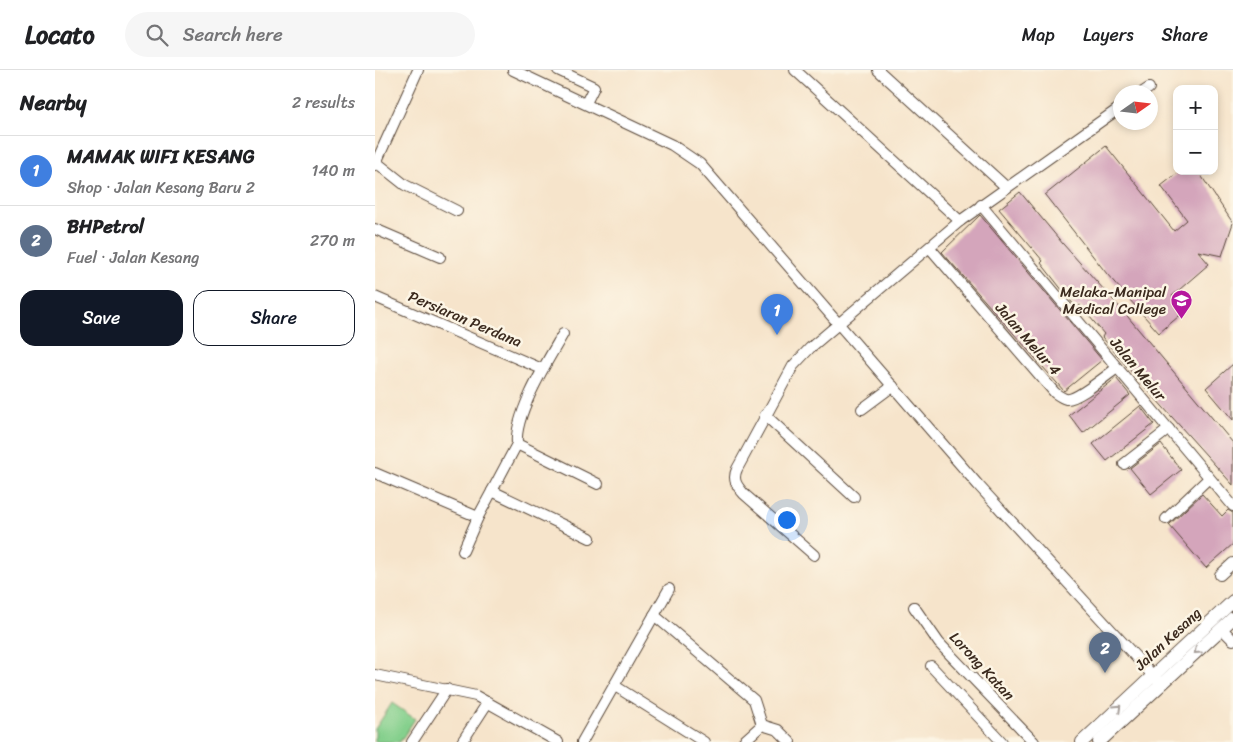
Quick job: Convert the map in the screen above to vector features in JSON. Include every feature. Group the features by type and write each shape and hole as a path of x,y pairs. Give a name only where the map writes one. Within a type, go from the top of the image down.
{"main road":[{"name":"Jalan Kesang","path":"1099,742 1233,601"},
{"name":"Jalan Kesang","path":"1082,742 1157,679 1228,636 1233,618"}],"street":[{"path":"418,70 376,164 405,185 457,211"},
{"path":"513,70 531,74 672,145 700,164 979,486 1157,679"},
{"path":"558,70 594,87 586,103"},
{"path":"795,70 960,221"},
{"path":"877,70 1007,187"},
{"path":"814,555 735,484 737,469 793,366 838,323 960,221 1113,113"},
{"name":"Jalan Melur","path":"981,205 1233,506"},
{"path":"375,230 440,257"},
{"name":"Jalan Melur 4","path":"930,248 1049,386 1063,398 1068,400 1076,397 1117,368"},
{"name":"Persiaran Perdana","path":"375,297 542,369"},
{"path":"463,551 478,517 517,444 516,434 520,421 542,369 563,334"},
{"path":"862,409 893,386"},
{"path":"765,415 854,497"},
{"path":"1124,464 1169,429"},
{"path":"517,444 598,484"},
{"path":"375,473 478,517"},
{"path":"1166,518 1209,478"},
{"path":"492,491 590,538"},
{"path":"1220,575 1233,563"},
{"path":"582,742 669,589"},
{"name":"Lorong Katan","path":"914,607 939,643 1034,742"},
{"path":"654,615 753,700 762,725"},
{"path":"931,666 1002,742"},
{"path":"375,675 447,689 488,702 558,742"},
{"path":"615,686 704,742"},
{"path":"413,742 447,689"},
{"path":"462,742 488,702"},
{"path":"743,742 762,725"},
{"path":"762,725 778,730 790,742"}],"green space":[{"path":"392,703 415,719 400,742 375,742 375,729"}],"building":[{"path":"1106,146 1174,231 1187,220 1161,186 1175,175 1201,175 1233,223 1222,256 1198,251 1209,264 1172,296 1185,311 1159,333 1107,274 1045,195"},
{"path":"1020,192 1063,244 1123,311 1233,443 1233,485 1128,368 1102,337 1104,334 1080,305 1077,308 1074,305 1041,263 1043,261 999,209"},
{"path":"980,215 1102,360 1064,391 942,252"},
{"path":"1233,364 1233,420 1206,388"},
{"path":"1116,378 1130,395 1083,433 1069,415"},
{"path":"1140,406 1154,424 1107,461 1093,444"},
{"path":"1161,444 1181,470 1151,494 1130,468"},
{"path":"1202,494 1222,516 1228,510 1233,513 1233,544 1206,568 1169,525"}],"place":[{"name":"Melaka-Manipal Medical College","path":"1182,320"},
{"name":"MAMAK WIFI KESANG","path":"777,335"},
{"name":"BHPetrol","path":"1105,673"}]}
